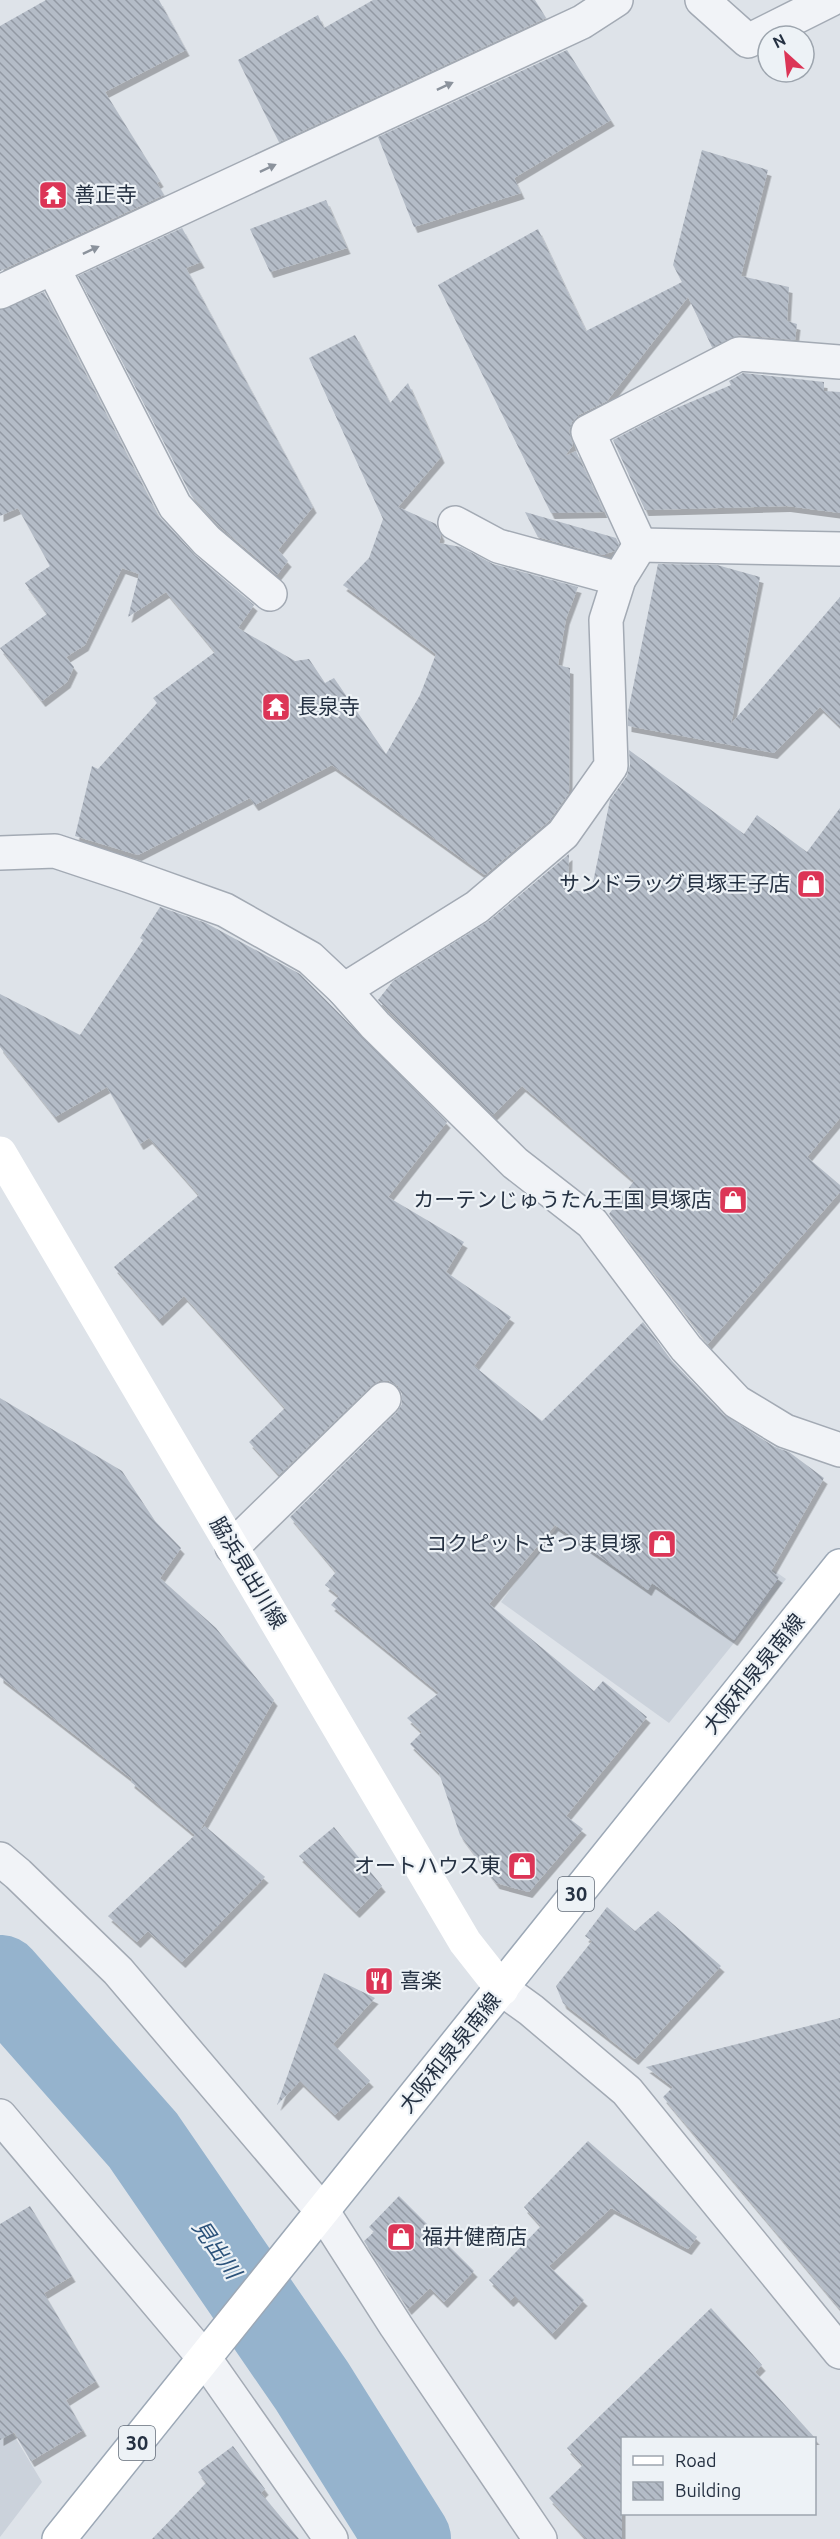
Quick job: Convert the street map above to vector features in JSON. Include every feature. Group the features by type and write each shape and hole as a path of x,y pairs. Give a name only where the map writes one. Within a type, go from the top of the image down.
{"main road":[{"name":"脇浜見出川線","path":"0,1153 465,1942 502,1989"},
{"name":"大阪和泉泉南線","path":"59,2539 840,1566"}],"street":[{"path":"0,292 582,22 616,0"},
{"path":"702,0 748,41 830,0"},
{"path":"53,268 175,506 207,541 270,594"},
{"path":"640,545 588,432 739,354 840,362"},
{"path":"455,523 498,546 619,579"},
{"path":"640,545 840,549"},
{"path":"344,990 477,907 562,834 611,766 606,620 619,579 640,545"},
{"path":"0,853 55,851 225,910 310,958 515,1162 592,1222 686,1348 737,1402 785,1431 840,1450"},
{"path":"232,1547 384,1398"},
{"path":"0,1859 117,1971 318,2218 540,2539"},
{"path":"502,1989 531,2010 627,2091 840,2352"},
{"path":"0,2116 210,2353 331,2539"}],"shaded area":[{"path":"610,1457 786,1579 669,1723 501,1602"},
{"path":"0,2412 42,2482 0,2537"}],"building":[{"path":"46,0 159,0 186,50 105,92 160,181 157,183 164,195 0,271 0,26"},
{"path":"373,0 535,0 546,18 279,142 238,60 318,15 324,28"},
{"path":"567,50 611,120 514,178 521,193 414,227 378,137"},
{"path":"702,150 768,170 741,276 789,287 787,321 797,324 795,340 740,335 712,347 688,297 607,401 579,415 572,422 569,431 573,445 565,456 576,451 604,512 551,513 438,285 538,229 586,331 682,282 673,265"},
{"path":"326,200 347,248 270,272 250,229"},
{"path":"182,228 201,262 186,268 313,507 278,550 288,561 277,575 220,527 191,495 78,276"},
{"path":"44,292 158,515 195,555 254,605 238,628 295,661 309,659 325,683 334,678 386,754 420,695 436,654 343,585 369,558 383,519 309,358 355,335 390,403 408,383 441,457 398,507 436,524 441,535 439,543 461,547 493,564 578,587 566,619 558,665 570,668 569,793 549,821 485,875 332,765 255,805 250,798 138,855 75,836 92,766 98,769 157,703 153,698 215,652 166,592 128,617 139,574 122,568 85,645 66,657 74,667 67,682 42,701 0,648 47,614 25,583 50,566 18,508 0,516 0,310"},
{"path":"743,373 824,382 824,391 840,392 840,513 787,506 645,510 613,440 667,412 731,385 729,381"},
{"path":"525,512 616,538 619,544 615,551 602,555 538,537"},
{"path":"658,564 717,565 760,577 731,724 840,597 840,726 820,707 774,753 628,726 628,712"},
{"path":"629,750 744,834 757,815 807,852 840,808 840,1118 807,1157 840,1185 840,1192 708,1344 609,1214 634,1181 522,1086 493,1115 378,1000 393,981 489,921 569,854 568,890 591,892 610,800 627,776 630,765"},
{"path":"160,907 206,923 300,974 447,1122 388,1197 464,1242 446,1272 511,1317 474,1366 542,1421 643,1322 672,1361 724,1415 775,1447 789,1452 824,1478 771,1571 779,1577 734,1640 652,1583 648,1590 555,1525 489,1604 594,1691 603,1681 647,1717 566,1816 583,1829 529,1892 496,1883 460,1835 439,1773 410,1744 422,1732 407,1718 439,1693 331,1605 339,1596 325,1585 336,1572 290,1517 397,1412 402,1404 402,1394 398,1386 389,1381 379,1381 371,1386 279,1475 249,1442 285,1408 184,1296 159,1320 114,1267 199,1195 149,1138 140,1144 107,1087 55,1117 0,1047 0,994 80,1035 143,940 140,938"},
{"path":"0,1398 122,1471 155,1521 181,1548 160,1578 216,1628 274,1700 199,1832 205,1826 265,1877 182,1962 148,1931 137,1942 108,1916 195,1835 131,1782 132,1779 0,1677"},
{"path":"334,1827 382,1886 356,1912 299,1856"},
{"path":"607,1907 635,1931 658,1911 721,1966 635,2059 563,2003 556,1986 592,1941 585,1936"},
{"path":"324,1973 375,1998 333,2044 370,2081 335,2115 300,2081 277,2105"},
{"path":"840,2018 840,2309 663,2097 673,2087 646,2067"},
{"path":"588,2141 697,2237 688,2249 611,2208 549,2266 584,2300 552,2334 515,2296 510,2301 489,2280 541,2226 524,2207"},
{"path":"399,2196 474,2271 444,2302 430,2288 408,2309 364,2241 374,2232 369,2227"},
{"path":"30,2206 72,2276 44,2293 96,2381 66,2400 83,2430 31,2461 14,2432 0,2440 0,2224"},
{"path":"711,2308 762,2365 755,2372 814,2437 621,2437 622,2539 586,2539 549,2498 583,2465 567,2448"},
{"path":"233,2446 265,2489 261,2493 299,2539 152,2539 206,2483 198,2472"}],"waterway":[{"name":"見出川","path":"0,1978 143,2140 312,2386 408,2539"}],"place":[{"name":"善正寺","path":"53,195"},
{"name":"長泉寺","path":"276,707"},
{"name":"サンドラッグ貝塚王子店","path":"811,884"},
{"name":"カーテンじゅうたん王国 貝塚店","path":"733,1200"},
{"name":"コクピット さつま貝塚","path":"662,1544"},
{"name":"オートハウス東","path":"522,1866"},
{"name":"喜楽","path":"379,1981"},
{"name":"福井健商店","path":"401,2237"}]}
